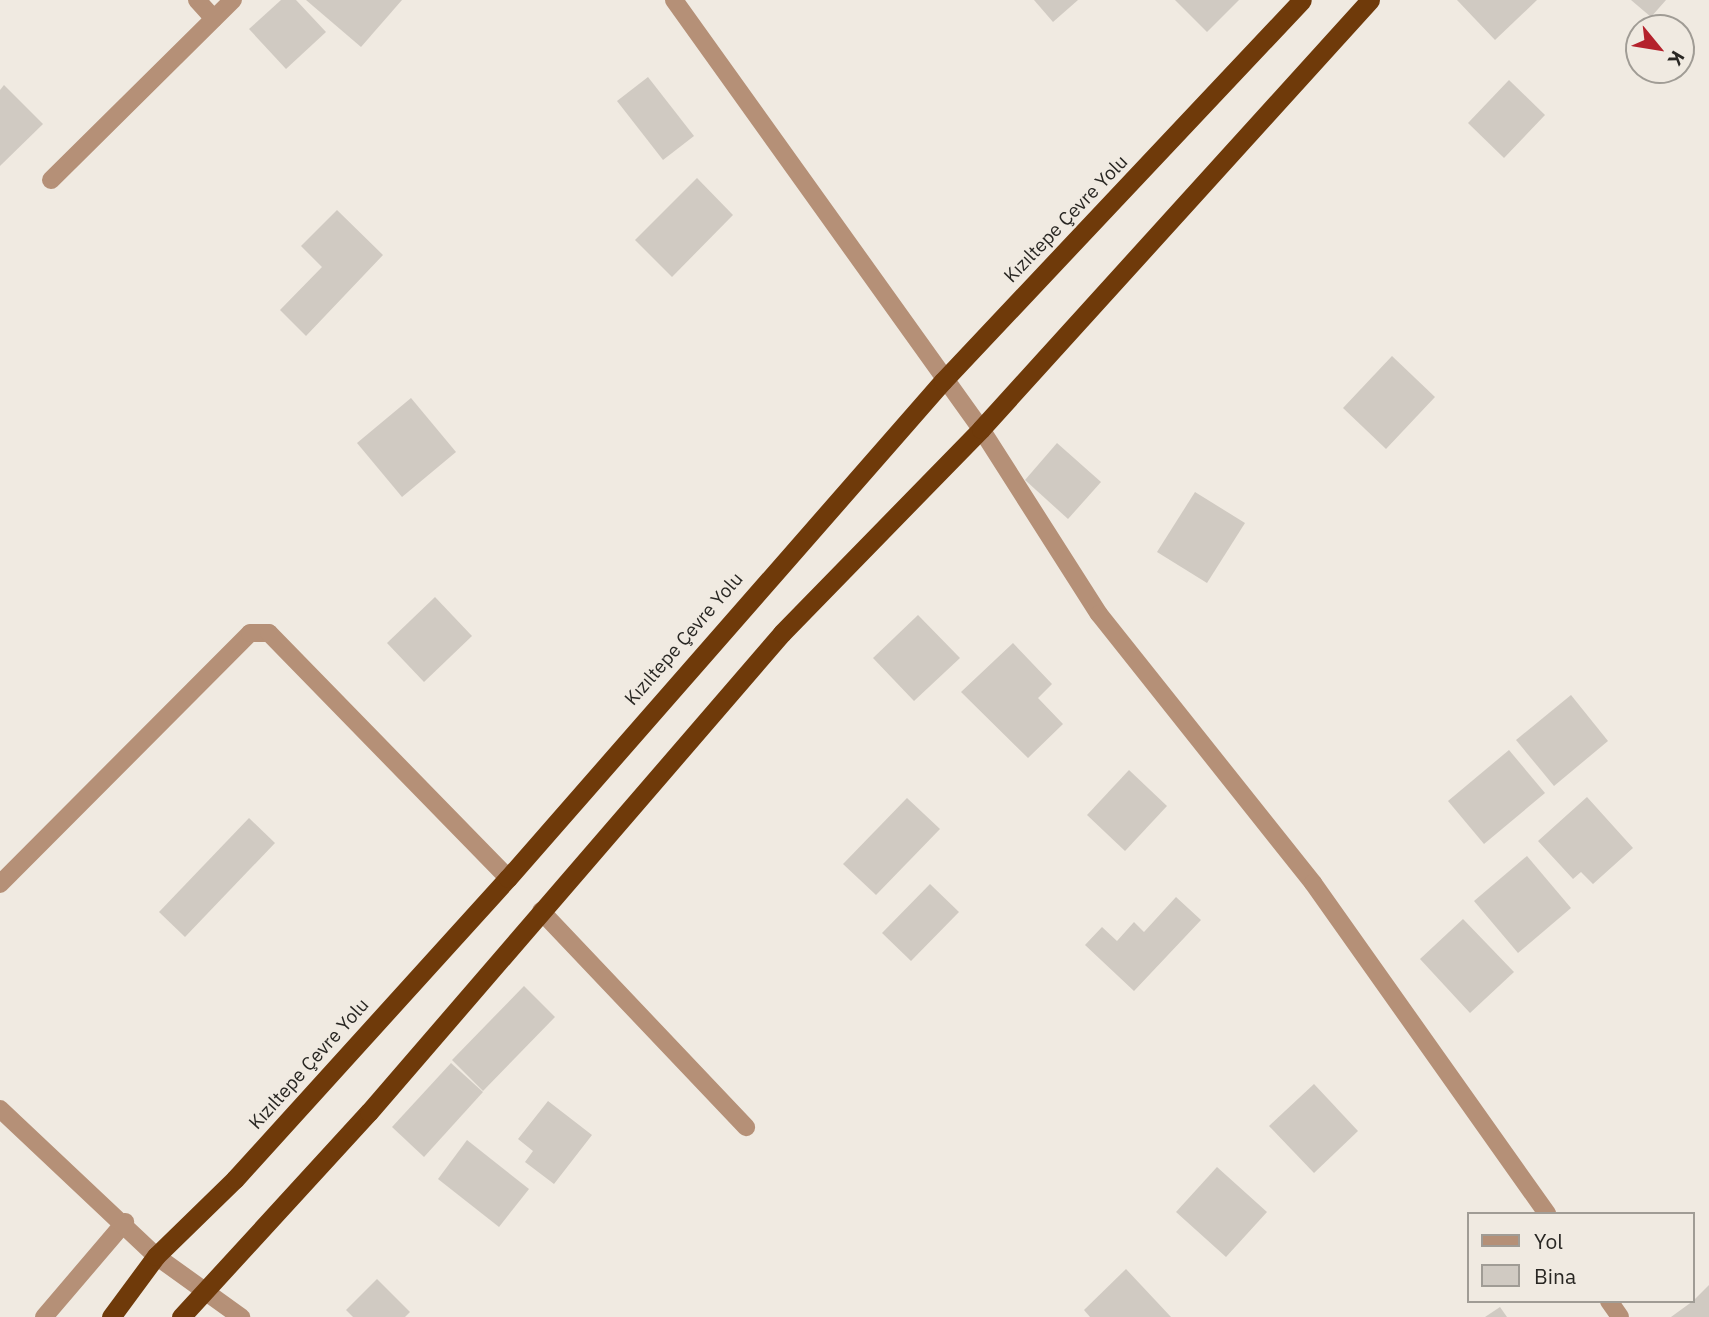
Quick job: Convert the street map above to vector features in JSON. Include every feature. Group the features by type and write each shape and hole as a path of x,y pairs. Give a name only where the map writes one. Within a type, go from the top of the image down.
{"highway":[{"name":"Kızıltepe Çevre Yolu","path":"111,1317 156,1256 235,1179 508,878 943,381 1302,0"},
{"path":"181,1317 369,1112 782,633 981,429 1370,0"}],"street":[{"path":"197,0 214,19"},
{"path":"51,180 233,0"},
{"path":"674,0 943,381 981,429 1099,614 1313,883 1546,1212"},
{"path":"0,884 250,633 269,633 508,878"},
{"path":"541,911 746,1127"},
{"path":"0,1109 125,1223 156,1256 241,1317"},
{"path":"44,1317 125,1223"}],"building":[{"path":"281,0 296,0 326,32 286,69 249,29"},
{"path":"306,0 402,0 361,47"},
{"path":"1034,0 1078,0 1053,22"},
{"path":"1175,0 1239,0 1207,32"},
{"path":"1457,0 1537,0 1495,40"},
{"path":"1631,0 1666,0 1654,14 1647,14"},
{"path":"648,77 694,136 663,160 617,101"},
{"path":"1509,80 1545,115 1504,158 1468,123"},
{"path":"4,85 43,124 0,166 0,90"},
{"path":"697,178 733,215 672,277 635,240"},
{"path":"337,210 383,255 306,336 280,310 322,267 301,246"},
{"path":"1392,356 1435,397 1386,449 1343,408"},
{"path":"411,398 456,452 402,497 357,443"},
{"path":"1057,443 1101,482 1068,519 1025,480"},
{"path":"1195,492 1245,523 1207,583 1157,552"},
{"path":"435,597 472,636 424,682 387,643"},
{"path":"918,615 960,658 914,701 873,658"},
{"path":"1013,643 1052,684 1038,698 1063,724 1028,758 961,692"},
{"path":"1571,695 1608,741 1554,786 1516,740"},
{"path":"1509,750 1545,793 1484,844 1448,801"},
{"path":"1129,770 1167,806 1125,851 1087,815"},
{"path":"1587,797 1633,848 1593,884 1581,872 1573,879 1538,841"},
{"path":"907,798 940,829 876,895 843,864"},
{"path":"249,818 275,843 185,937 159,912"},
{"path":"1527,856 1571,908 1518,953 1474,901"},
{"path":"930,884 959,912 911,961 882,933"},
{"path":"1176,897 1201,920 1134,991 1085,945 1102,927 1117,941 1134,922 1144,932"},
{"path":"1463,919 1514,972 1470,1013 1420,959"},
{"path":"524,986 555,1017 483,1091 452,1060"},
{"path":"451,1063 483,1092 424,1157 392,1127"},
{"path":"1314,1084 1358,1131 1314,1173 1269,1126"},
{"path":"548,1101 592,1135 554,1184 525,1162 533,1151 518,1139"},
{"path":"467,1140 529,1189 499,1227 438,1179"},
{"path":"1217,1167 1267,1212 1226,1257 1176,1212"},
{"path":"1126,1269 1171,1317 1090,1317 1084,1310"},
{"path":"377,1279 410,1312 405,1317 353,1317 346,1310"},
{"path":"1709,1285 1709,1317 1671,1317 1690,1303 1695,1303 1695,1299"},
{"path":"1500,1307 1507,1317 1485,1317"}]}
